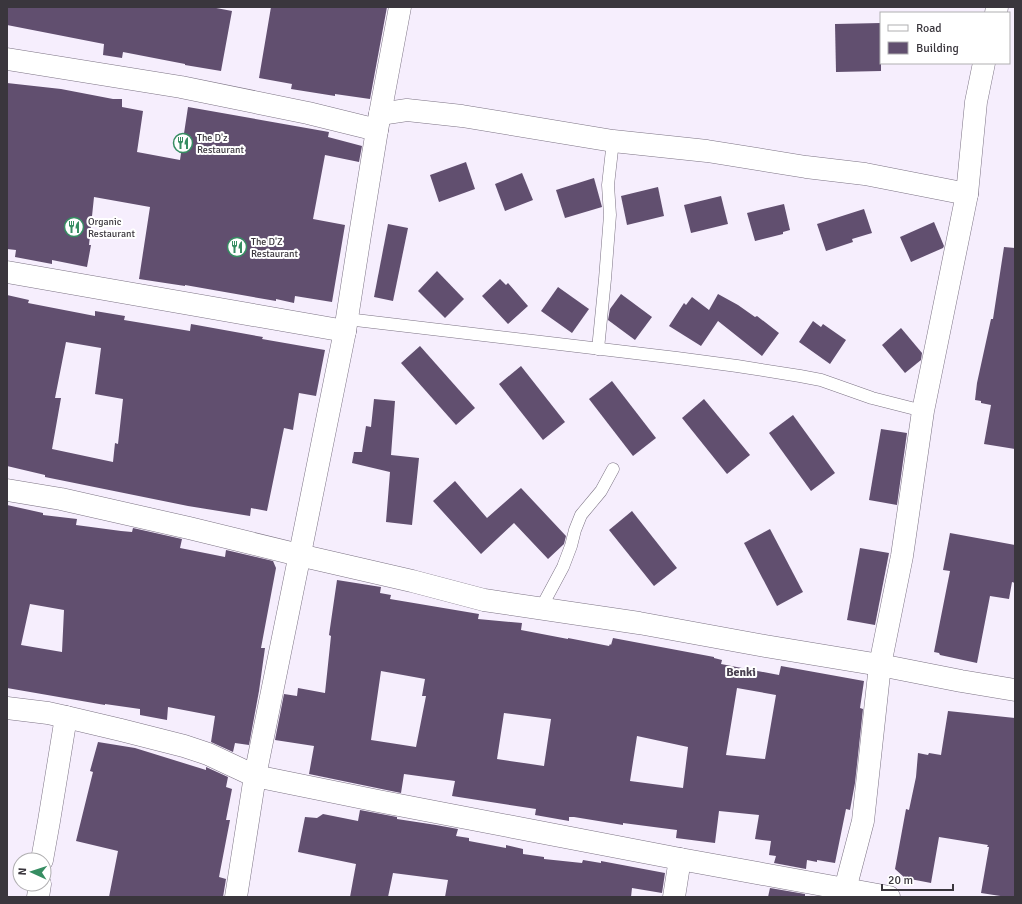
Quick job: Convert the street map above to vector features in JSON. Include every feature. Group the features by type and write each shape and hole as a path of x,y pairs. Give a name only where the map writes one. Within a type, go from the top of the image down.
{"street":[{"path":"236,897 255,776 346,325 379,122 400,7"},
{"path":"7,59 181,87 308,113 379,122 407,110 462,116 613,141 707,151 806,167 865,174 967,194"},
{"path":"844,893 862,821 880,665 902,556 923,411 967,194 976,102 984,64"},
{"path":"7,272 346,325"},
{"path":"7,490 68,501 189,528 412,581 484,600 639,623 1015,690"},
{"path":"7,708 48,713 184,746 208,754 255,776 680,859 844,893 888,897"},
{"path":"43,852 66,717"},
{"path":"674,897 680,859"}],"lane":[{"path":"598,349 606,271 610,215 608,185 613,141"},
{"path":"346,325 598,349 737,366 821,380 872,398 923,411"},
{"path":"541,608 562,567 571,546 581,515 601,492 613,469"}],"building":[{"path":"7,7 211,7 232,11 221,71 123,52 122,58 103,55 104,44 7,25"},
{"path":"271,7 387,7 370,99 335,94 335,96 291,89 292,84 259,78"},
{"path":"880,23 881,71 836,72 835,24"},
{"path":"7,83 61,89 113,99 122,99 122,107 143,111 137,152 180,160 188,107 329,132 328,137 362,146 359,162 325,155 313,219 345,225 332,302 295,296 294,303 276,299 276,301 185,285 139,279 150,207 94,197 89,245 91,245 87,267 52,260 52,264 15,257 16,250 7,249"},
{"path":"466,162 475,189 439,202 430,175"},
{"path":"522,173 533,200 505,211 495,184"},
{"path":"594,178 602,207 565,218 556,190"},
{"path":"658,187 664,216 627,225 621,196"},
{"path":"721,196 728,224 691,233 684,205"},
{"path":"784,204 790,230 783,232 783,234 755,241 747,213"},
{"path":"864,209 872,233 852,239 853,242 826,251 817,224"},
{"path":"934,222 944,246 943,248 911,262 900,237"},
{"path":"388,224 408,228 393,301 374,297"},
{"path":"1004,247 1015,248 1015,449 984,444 991,405 975,400 977,383 991,319 993,319"},
{"path":"437,271 464,299 445,318 418,291"},
{"path":"500,279 506,285 508,283 528,306 508,324 482,296"},
{"path":"558,287 589,309 572,333 541,311"},
{"path":"621,294 652,317 635,340 608,320 610,309"},
{"path":"718,294 738,305 755,317 757,316 779,333 762,356 718,321 701,346 669,326 684,303 686,305 692,297 709,310"},
{"path":"7,295 29,300 28,303 95,316 95,311 125,316 124,320 190,331 191,324 263,337 262,339 325,350 316,396 299,393 293,430 284,428 267,511 251,508 250,516 188,506 45,477 45,475 7,466","holes":["66,342 101,348 95,394 123,399 118,444 115,443 113,462 52,449 61,398 55,398"]},
{"path":"813,321 821,327 823,324 846,340 830,364 799,342"},
{"path":"901,328 922,353 921,360 905,373 882,345"},
{"path":"420,346 475,408 456,425 401,363"},
{"path":"521,366 565,422 543,440 499,384"},
{"path":"612,381 656,438 633,456 589,399"},
{"path":"374,399 395,401 391,455 419,458 412,525 386,522 390,472 352,463 354,452 362,452 366,426 371,427"},
{"path":"704,399 750,455 727,474 682,418"},
{"path":"793,415 835,473 811,491 769,433"},
{"path":"881,429 907,433 897,505 869,500"},
{"path":"455,481 487,518 521,488 566,536 564,544 548,559 514,523 481,554 433,501"},
{"path":"7,505 43,513 43,515 77,519 76,525 132,532 133,528 182,539 180,548 225,557 226,550 273,561 276,568 261,648 265,648 249,745 235,743 233,752 211,742 215,716 168,707 167,720 140,715 140,709 105,705 7,688","holes":["30,604 64,610 62,652 21,645"]},
{"path":"632,511 677,568 654,586 609,530"},
{"path":"770,529 803,592 777,606 744,543"},
{"path":"950,533 1015,545 1015,583 1012,582 1009,599 990,596 977,663 940,655 939,653 934,652 950,571 943,570"},
{"path":"860,548 889,553 875,625 847,620"},
{"path":"337,580 381,587 380,593 391,595 390,599 479,614 478,619 522,623 521,630 609,646 610,644 611,645 613,638 714,657 722,660 721,664 779,675 781,666 864,681 860,708 863,709 855,783 850,810 846,809 835,863 807,860 806,869 774,863 776,856 769,855 771,841 755,839 759,815 719,811 715,843 676,838 677,830 623,823 623,825 574,817 569,817 569,821 535,815 536,809 452,796 455,781 404,774 401,793 309,774 314,746 275,740 284,694 297,696 298,688 325,693 331,636 329,635","holes":["381,671 425,679 422,696 426,696 416,747 371,740","737,688 776,695 765,759 726,755","504,713 551,719 544,766 497,759","637,736 688,747 683,788 630,781"]},
{"path":"948,711 1015,718 1015,897 981,893 989,847 987,847 988,845 939,837 931,883 905,878 895,869 906,809 909,810 916,777 918,753 941,755"},
{"path":"98,742 135,748 206,770 206,767 228,777 226,787 232,789 226,820 230,820 219,877 226,879 223,897 109,897 118,851 76,841 93,772 90,771"},
{"path":"360,810 397,817 397,819 458,829 456,836 469,838 469,841 506,848 506,845 523,849 523,854 544,857 544,859 582,863 583,860 601,863 601,861 665,873 662,893 632,888 631,897 445,897 448,880 393,873 388,897 350,897 356,864 298,852 305,817 317,818 323,814 358,821"},
{"path":"770,888 805,894 805,897 768,897"}],"place":[{"name":"The D'z Restaurant","path":"183,143"},
{"name":"Organic Restaurant","path":"74,227"},
{"name":"The D'Z Restaurant","path":"237,247"}],"district":[{"name":"Benki","path":"741,672"}]}
